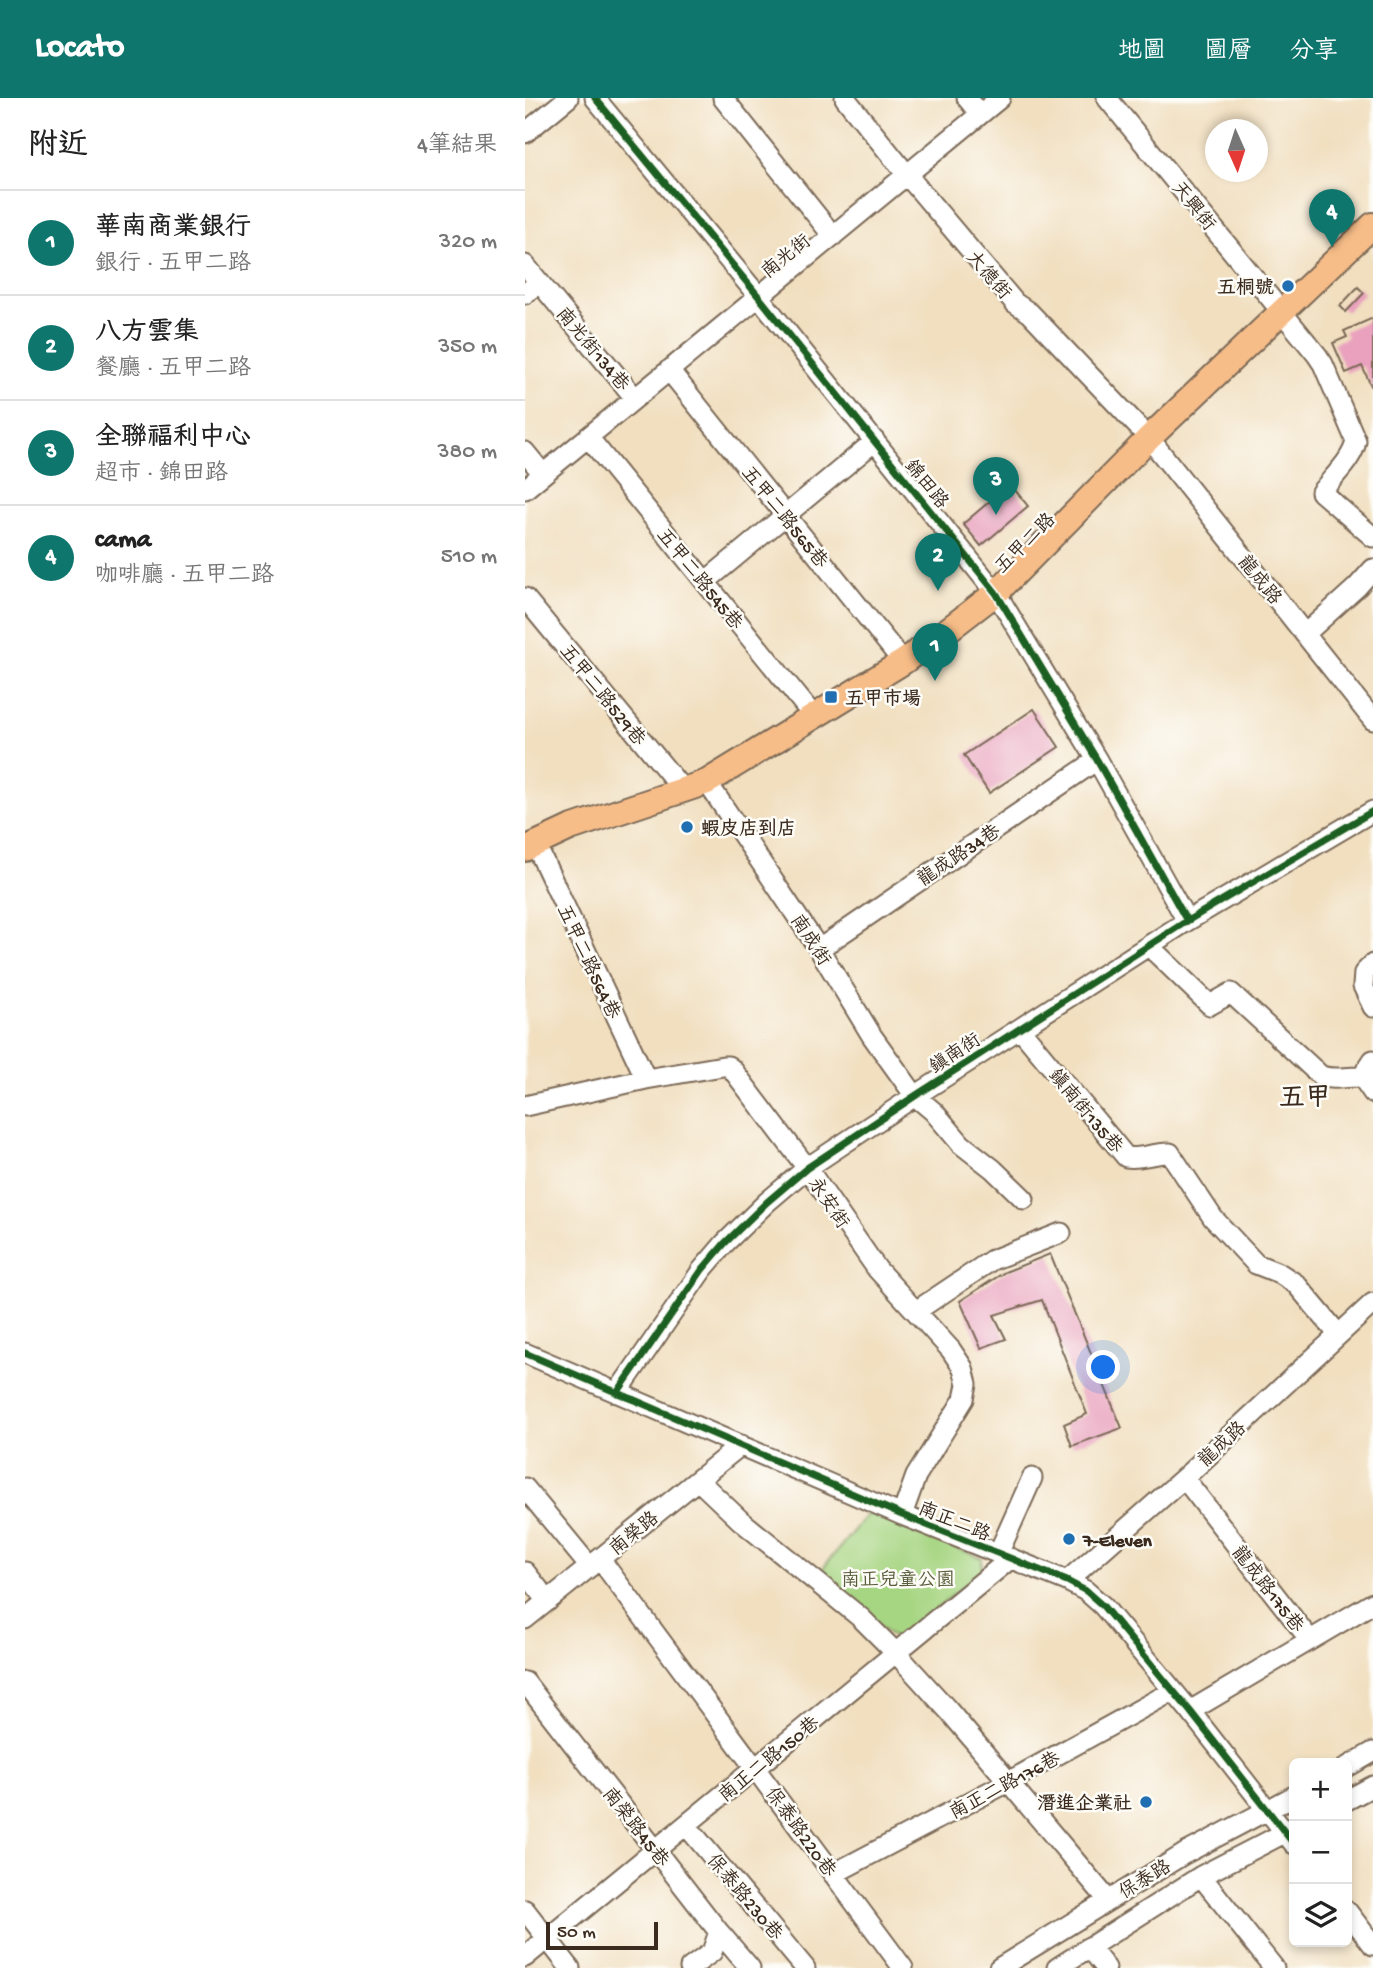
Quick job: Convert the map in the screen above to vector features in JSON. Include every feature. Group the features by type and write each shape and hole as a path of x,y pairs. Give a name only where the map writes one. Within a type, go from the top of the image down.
{"main road":[{"name":"五甲二路","path":"530,846 570,828 707,782 903,662 996,593 1149,438 1373,225"}],"street":[{"path":"525,133 568,98"},
{"name":"錦田路","path":"595,98 759,297 996,593 1097,760 1187,921"},
{"path":"723,98 833,236"},
{"name":"大德街","path":"845,98 1016,303 1030,313 1149,438"},
{"path":"967,98 980,114"},
{"name":"南光街","path":"525,489 1000,98"},
{"name":"天興街","path":"1107,98 1283,311 1323,364 1356,441 1355,448 1321,492 1373,537"},
{"name":"南光街134巷","path":"525,265 532,288 635,398"},
{"name":"五甲二路565巷","path":"669,370 903,662"},
{"name":"五甲二路545巷","path":"587,437 815,718"},
{"name":"龍成路","path":"1149,438 1373,720"},
{"path":"705,582 875,441"},
{"path":"525,452 543,474"},
{"path":"1305,635 1373,569"},
{"name":"五甲二路529巷","path":"525,598 683,790"},
{"name":"龍成路34巷","path":"819,949 1097,760"},
{"name":"南成街","path":"707,782 819,949 871,1036 915,1096 934,1112 961,1144 993,1168 1024,1199"},
{"name":"鎮南街","path":"617,1393 702,1270 725,1242 807,1168 1187,921 1370,817"},
{"name":"五甲二路564巷","path":"530,846 646,1079"},
{"path":"1149,946 1210,1005 1231,993 1321,1076 1333,1079 1350,1076 1368,1085 1373,1060"},
{"path":"1373,964 1364,973 1363,986 1373,1007"},
{"name":"鎮南街135巷","path":"1020,1029 1126,1157 1134,1159 1170,1153 1213,1218 1256,1264 1279,1273 1296,1284 1338,1334"},
{"name":"永安街","path":"525,1105 646,1079 728,1066 807,1168 877,1269 951,1350 963,1368 967,1384 964,1399 916,1476 902,1515"},
{"path":"916,1311 992,1260 1061,1233"},
{"name":"龍成路","path":"1067,1581 1184,1478 1373,1303"},
{"name":"南正二路","path":"525,1353 1086,1591 1103,1606 1289,1833"},
{"name":"南榮路","path":"525,1619 741,1445"},
{"path":"1004,1557 1032,1478"},
{"name":"龍成路175巷","path":"1184,1478 1310,1640 1373,1603"},
{"path":"698,1480 740,1520 861,1618 896,1653 1108,1900"},
{"name":"保泰路220巷","path":"525,1488 595,1563 755,1768 903,1968"},
{"name":"南正二路150巷","path":"525,1957 896,1653 1004,1557"},
{"path":"525,1572 548,1601"},
{"path":"1190,1710 1310,1640"},
{"name":"南榮路45巷","path":"525,1682 719,1932 750,1968"},
{"name":"南正二路176巷","path":"833,1874 1173,1691"},
{"path":"1352,1764 1373,1752"},
{"path":"1352,1797 1373,1786"},
{"name":"保泰路","path":"999,1968 1184,1854 1289,1799"},
{"name":"保泰路230巷","path":"686,1825 805,1968"},
{"name":"保泰路","path":"1057,1968 1201,1875 1289,1836"},
{"path":"1201,1875 1274,1968"},
{"path":"525,1910 570,1968"},
{"path":"1352,1918 1373,1945"},
{"path":"690,1968 712,1952 719,1932"},
{"path":"1089,1947 1106,1968"}],"green space":[{"name":"南正兒童公園","path":"868,1513 982,1558 982,1570 903,1638 893,1637 818,1574"}],"building":[{"path":"1358,287 1364,293 1346,312 1340,306"},
{"path":"1373,318 1373,390 1362,366 1346,373 1333,343 1347,337 1344,331"},
{"path":"1010,484 1028,506 981,546 963,524"},
{"path":"1034,709 1059,747 989,793 964,755"},
{"path":"1050,1254 1122,1428 1072,1446 1064,1424 1087,1414 1042,1300 994,1315 1006,1339 981,1348 960,1301 1005,1272"}],"cycle path":[{"path":"595,98 759,297 996,593 1097,760 1187,921"},
{"path":"617,1393 702,1270 767,1202 807,1168 1187,921 1373,811"},
{"path":"525,1353 1086,1591 1103,1606 1190,1711 1289,1838"}],"place":[{"name":"cama","path":"1332,247"},
{"name":"五桐號","path":"1288,286"},
{"name":"全聯福利中心","path":"996,515"},
{"name":"八方雲集","path":"938,591"},
{"name":"華南商業銀行","path":"935,681"},
{"name":"五甲市場","path":"831,697"},
{"name":"蝦皮店到店","path":"687,827"},
{"name":"7-Eleven","path":"1069,1539"},
{"name":"潛進企業社","path":"1146,1802"}],"district":[{"name":"五甲","path":"1305,1096"}]}
